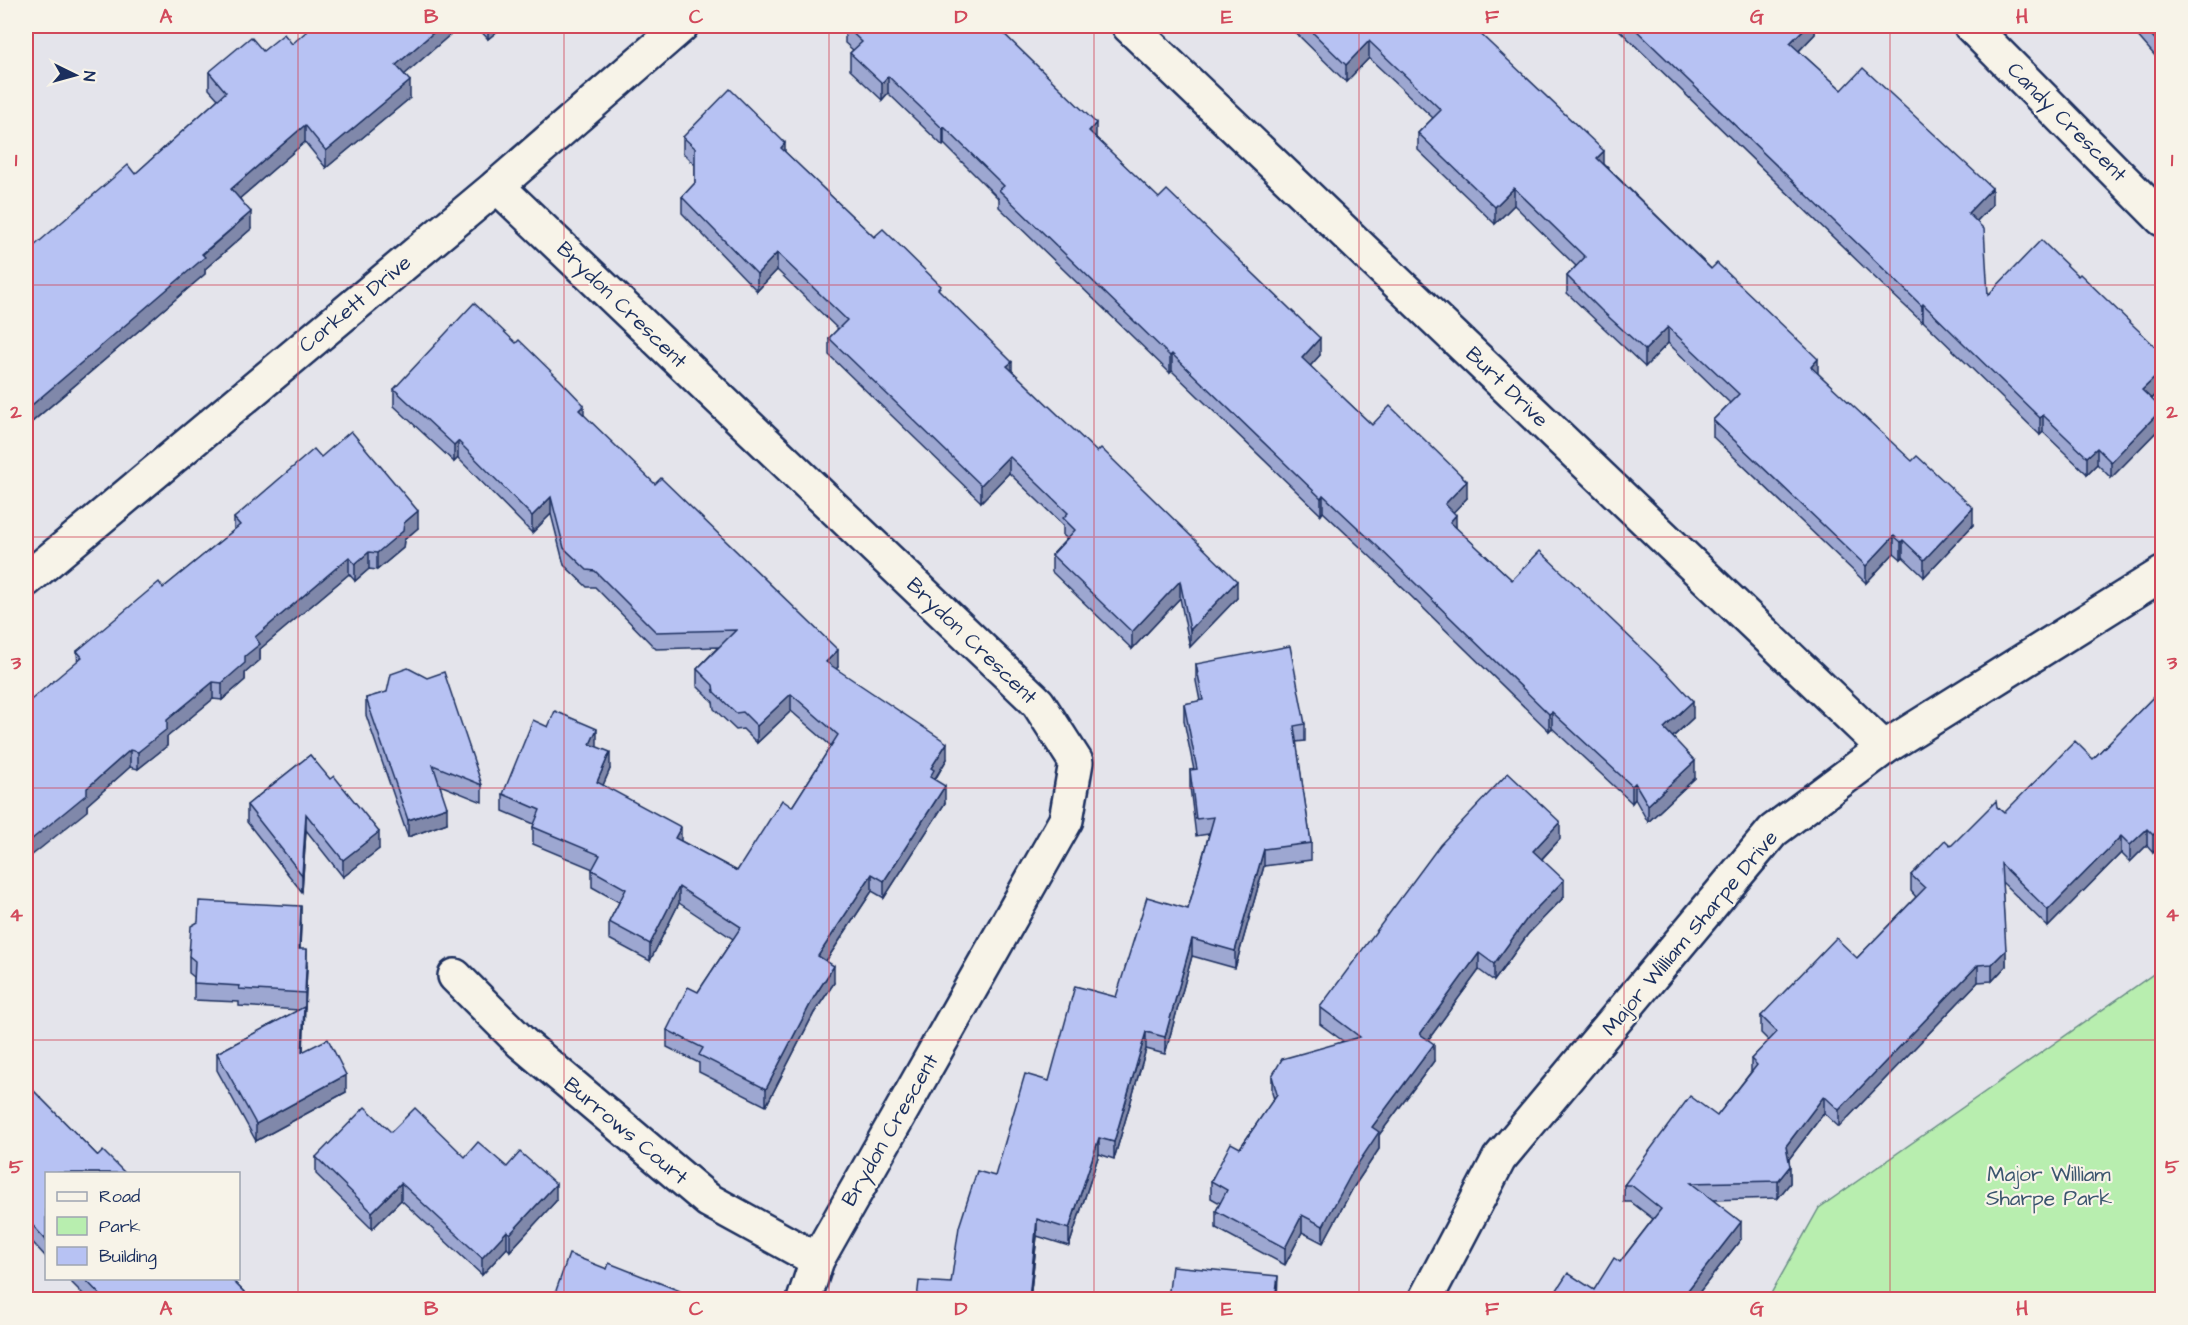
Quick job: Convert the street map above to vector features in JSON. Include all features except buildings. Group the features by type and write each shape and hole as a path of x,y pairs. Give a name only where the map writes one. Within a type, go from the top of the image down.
{"street":[{"name":"Corkett Drive","path":"26,579 497,186 681,26"},
{"name":"Burt Drive","path":"1129,26 1884,748"},
{"name":"Candy Crescent","path":"1971,26 2163,219"},
{"name":"Brydon Crescent","path":"497,186 1038,704 1076,762 1066,820 817,1260 804,1299"},
{"name":"Major William Sharpe Drive","path":"1425,1299 1499,1159 1773,831 1884,748 2163,574"},
{"name":"Burrows Court","path":"455,976 522,1043 708,1200 817,1260"}],"green space":[{"name":"Major William Sharpe Park","path":"2162,968 2162,1299 1768,1299 1819,1208"}]}
